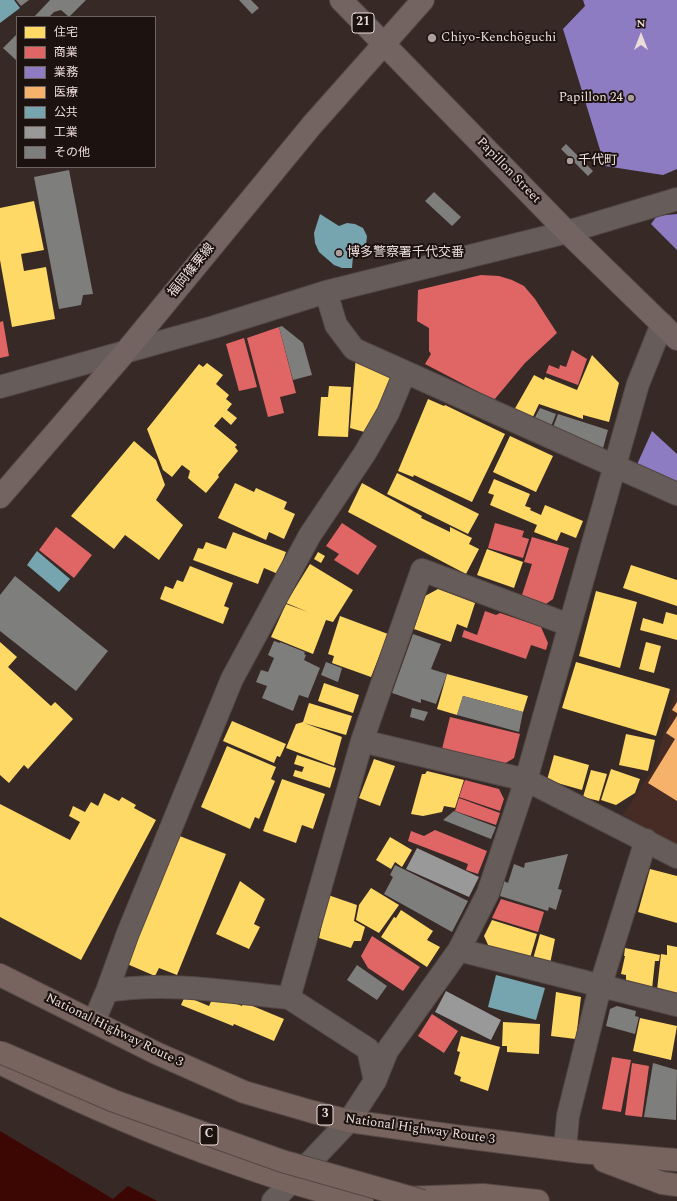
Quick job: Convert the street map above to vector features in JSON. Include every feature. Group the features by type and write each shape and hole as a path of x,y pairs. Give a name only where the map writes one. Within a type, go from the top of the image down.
{"highway":[{"name":"National Highway Route 3","path":"0,974 156,1053 244,1092 349,1121 455,1136 573,1150 677,1160"},
{"name":"C","path":"0,1052 114,1101 261,1153 377,1189 423,1201"},
{"name":"C","path":"0,1058 114,1105 278,1167 403,1201"},
{"path":"0,1063 125,1121 206,1153 289,1183 359,1200 483,1195 538,1201"},
{"path":"573,1150 662,1183 677,1185"}],"main road":[{"name":"Papillon Street","path":"341,0 567,232 677,339"},
{"name":"21","path":"384,45 423,0"},
{"name":"福岡篠栗線","path":"0,497 127,350 312,125 384,45"}],"street":[{"path":"0,387 127,350 214,328 326,292 567,232 677,199"},
{"path":"326,292 336,325 354,349 677,494"},
{"path":"273,1201 349,1121 375,1081 387,1051 459,950 488,893 526,780 569,625 616,467 638,384 662,324"},
{"path":"94,1021 107,991 128,933 232,679 310,535 365,453 388,413 405,372"},
{"path":"288,998 362,741 422,570 569,625"},
{"path":"362,741 526,780 677,857"},
{"path":"573,1150 568,1116 600,987 646,840"},
{"path":"459,950 600,987 677,1005"},
{"path":"107,991 122,989 189,988 288,998 368,1049 375,1081"}],"shaded area":[{"path":"677,686 677,845 623,815 655,765"},
{"path":"0,1131 113,1199 128,1186 157,1201 0,1201"}],"building: 住宅":[{"path":"34,201 44,250 21,254 24,271 46,267 55,319 12,327 0,260 0,208"},
{"path":"592,355 619,383 609,422 583,415 583,419 539,404 531,421 513,412 534,375 544,380 545,377 577,390"},
{"path":"356,356 395,372 368,433 350,428"},
{"path":"207,363 223,375 216,384 229,395 226,399 232,404 227,410 237,418 231,425 222,417 214,426 237,445 235,447 238,451 218,475 219,477 206,493 188,478 190,471 182,465 172,477 163,470 147,429 199,364 203,367"},
{"path":"329,386 351,387 348,437 318,436 321,397 328,397"},
{"path":"428,399 444,406 445,405 505,434 472,502 414,475 413,477 398,471"},
{"path":"510,436 553,456 536,492 493,472"},
{"path":"134,441 156,460 165,485 156,500 183,525 159,560 125,535 114,549 71,516"},
{"path":"397,473 479,514 468,534 387,494"},
{"path":"494,479 530,494 525,506 531,508 530,510 541,515 545,505 583,521 576,538 561,532 557,541 534,532 537,525 490,505 494,495 488,493"},
{"path":"235,483 254,492 256,488 287,502 284,509 295,514 284,539 269,532 266,540 218,518"},
{"path":"362,483 422,516 421,518 450,532 450,527 472,538 469,544 479,549 466,574 348,512"},
{"path":"233,532 286,552 278,574 264,568 258,584 193,560 198,548 203,549 206,542 226,549"},
{"path":"487,549 523,562 514,588 477,575"},
{"path":"318,552 325,556 321,563 314,559"},
{"path":"310,564 353,590 333,622 326,620 313,654 271,637 286,604 308,612 286,603"},
{"path":"631,565 677,580 677,606 623,588"},
{"path":"190,566 233,583 224,606 229,608 223,624 160,599 165,586 173,589 177,580 183,582"},
{"path":"438,589 475,603 467,628 457,624 451,642 414,629 425,596"},
{"path":"596,591 637,602 620,668 579,656"},
{"path":"666,612 677,615 677,640 640,630 643,618 663,624"},
{"path":"340,616 388,634 371,677 332,663 334,656 328,654"},
{"path":"0,642 17,657 8,667 51,706 55,702 73,719 28,769 24,765 9,783 0,775"},
{"path":"646,642 661,646 654,673 639,669"},
{"path":"576,662 670,689 656,736 562,708"},
{"path":"447,674 528,696 523,712 463,696 457,715 437,709"},
{"path":"324,683 359,695 353,713 318,701"},
{"path":"309,703 352,716 346,735 304,723 342,737 334,766 286,748 296,724 303,722"},
{"path":"232,721 286,744 280,757 277,756 274,763 223,741"},
{"path":"626,734 655,740 648,771 619,765"},
{"path":"227,746 276,767 271,779 275,781 259,819 255,817 250,829 201,807"},
{"path":"297,755 336,768 330,788 293,776 295,770 302,772 304,767 294,764"},
{"path":"554,755 589,765 582,790 547,780"},
{"path":"374,759 395,766 380,806 359,798"},
{"path":"611,769 640,779 635,793 616,805 601,800"},
{"path":"591,770 607,774 599,801 583,797"},
{"path":"427,771 464,780 455,808 444,806 442,812 423,816 411,814 422,774 425,774"},
{"path":"282,779 325,794 313,829 302,825 296,843 263,831"},
{"path":"104,793 119,801 122,797 136,805 134,808 156,820 81,960 0,917 0,804 70,840 80,822 69,816 73,806 85,812 91,802 98,806"},
{"path":"177,835 226,854 177,975 159,968 155,976 127,964"},
{"path":"390,837 412,850 402,867 395,862 391,869 376,860"},
{"path":"650,869 677,876 677,923 638,912"},
{"path":"240,881 265,899 254,924 260,927 249,949 216,934"},
{"path":"371,888 399,905 379,933 356,920 359,905"},
{"path":"328,895 357,905 354,921 365,927 361,941 354,941 351,948 319,938"},
{"path":"401,910 433,931 427,940 440,947 427,967 381,937 394,917 396,918"},
{"path":"492,920 537,934 530,958 489,947 484,936"},
{"path":"540,934 555,939 550,964 533,959"},
{"path":"667,945 677,947 677,995 657,990 661,954 667,955"},
{"path":"625,948 660,955 659,961 655,961 652,989 626,983 626,975 621,974 625,956"},
{"path":"556,992 581,997 576,1039 551,1036"},
{"path":"214,995 242,1006 243,1002 284,1019 274,1041 234,1024 233,1026 181,1005 185,996 209,1006"},
{"path":"640,1018 677,1026 671,1060 633,1051"},
{"path":"503,1022 540,1024 539,1054 507,1052 507,1046 502,1046"},
{"path":"461,1036 500,1047 488,1091 460,1081 461,1077 454,1074 460,1052 457,1051"}],"building: 商業":[{"path":"481,275 499,276 524,286 535,299 557,333 525,363 494,400 425,364 431,354 429,351 429,328 417,321 418,290"},
{"path":"3,321 9,356 0,358 0,322"},
{"path":"279,327 296,393 280,397 284,413 268,417 247,338"},
{"path":"244,338 257,387 239,391 226,344"},
{"path":"572,350 587,359 578,385 546,373 549,365 559,369 560,365 566,367"},
{"path":"342,523 377,546 358,575 334,560 339,554 326,546"},
{"path":"495,523 524,531 522,537 529,539 523,558 488,548"},
{"path":"56,527 92,555 74,578 39,550"},
{"path":"532,537 569,548 553,599 546,604 522,595 532,564 524,562"},
{"path":"485,611 496,615 500,613 541,627 548,643 546,650 531,645 526,659 462,637 464,630 477,635"},
{"path":"450,717 520,734 514,758 504,764 442,749"},
{"path":"465,780 499,789 504,799 500,811 459,797"},
{"path":"459,798 500,813 496,825 455,811"},
{"path":"435,830 487,851 478,874 466,870 468,864 408,841 411,831 424,836"},
{"path":"501,899 544,912 538,932 492,918"},
{"path":"372,936 420,967 403,991 368,968 361,956"},
{"path":"432,1014 458,1031 444,1053 418,1036"},
{"path":"612,1057 631,1060 621,1112 602,1109"},
{"path":"632,1063 649,1066 642,1117 625,1115"}],"building: 業務":[{"name":"Papillon 24","path":"583,0 677,0 677,169 663,175 605,166 563,29 585,6"},
{"path":"677,214 677,250 651,224 657,216"},
{"path":"652,431 677,454 677,487 635,469"}],"building: 医療":[{"path":"677,702 677,713 672,710"},
{"path":"677,716 677,801 648,783 675,739 666,733"}],"building: 公共":[{"path":"0,0 14,0 20,8 0,23"},
{"path":"320,214 339,226 347,223 355,224 363,228 367,236 366,245 361,252 353,256 352,268 342,268 334,265 319,252 315,243 314,233"},
{"path":"37,551 70,579 59,592 27,565"},
{"path":"496,975 545,988 536,1020 488,1007"}],"building: 工業":[{"path":"417,848 479,877 469,897 406,869"},
{"path":"446,991 501,1020 491,1040 435,1012"}],"building: その他":[{"path":"16,0 29,0 21,6"},
{"path":"50,0 86,0 70,16 61,10 54,12 50,16 35,16"},
{"path":"239,0 251,0 259,8 252,14"},
{"path":"16,35 16,60 3,48"},
{"path":"566,144 593,171 588,176 561,149"},
{"path":"69,170 93,294 83,295 81,305 59,309 34,177"},
{"path":"434,192 461,217 452,226 425,201"},
{"path":"282,326 303,343 312,375 293,380 279,327"},
{"path":"540,408 556,414 550,429 533,421"},
{"path":"558,414 608,430 602,452 552,430"},
{"path":"15,576 108,651 76,691 0,631 0,595"},
{"path":"413,634 441,644 431,669 447,674 436,704 421,699 421,703 392,693"},
{"path":"274,641 305,652 304,654 306,655 304,660 320,668 308,698 299,695 293,711 262,698 267,686 256,682 261,670 268,672 274,658 268,655"},
{"path":"326,662 342,668 338,682 321,675"},
{"path":"463,696 523,712 519,732 457,715"},
{"path":"412,708 428,712 424,721 410,717"},
{"path":"454,811 496,827 491,839 443,820"},
{"path":"568,854 558,889 562,890 556,910 549,907 548,911 500,896 504,881 508,883 514,864 524,868 525,863"},
{"path":"395,865 468,901 452,932 384,894 393,877 390,875"},
{"path":"357,965 387,986 377,1000 347,980"},
{"path":"617,1006 636,1011 635,1016 639,1017 635,1034 606,1026 610,1009"},
{"path":"653,1063 677,1070 676,1120 644,1117"}],"place":[{"name":"Chiyo-Kenchōguchi","path":"432,38"},
{"name":"Papillon 24","path":"631,98"},
{"name":"千代町","path":"570,161"},
{"name":"博多警察署千代交番","path":"339,253"}]}
